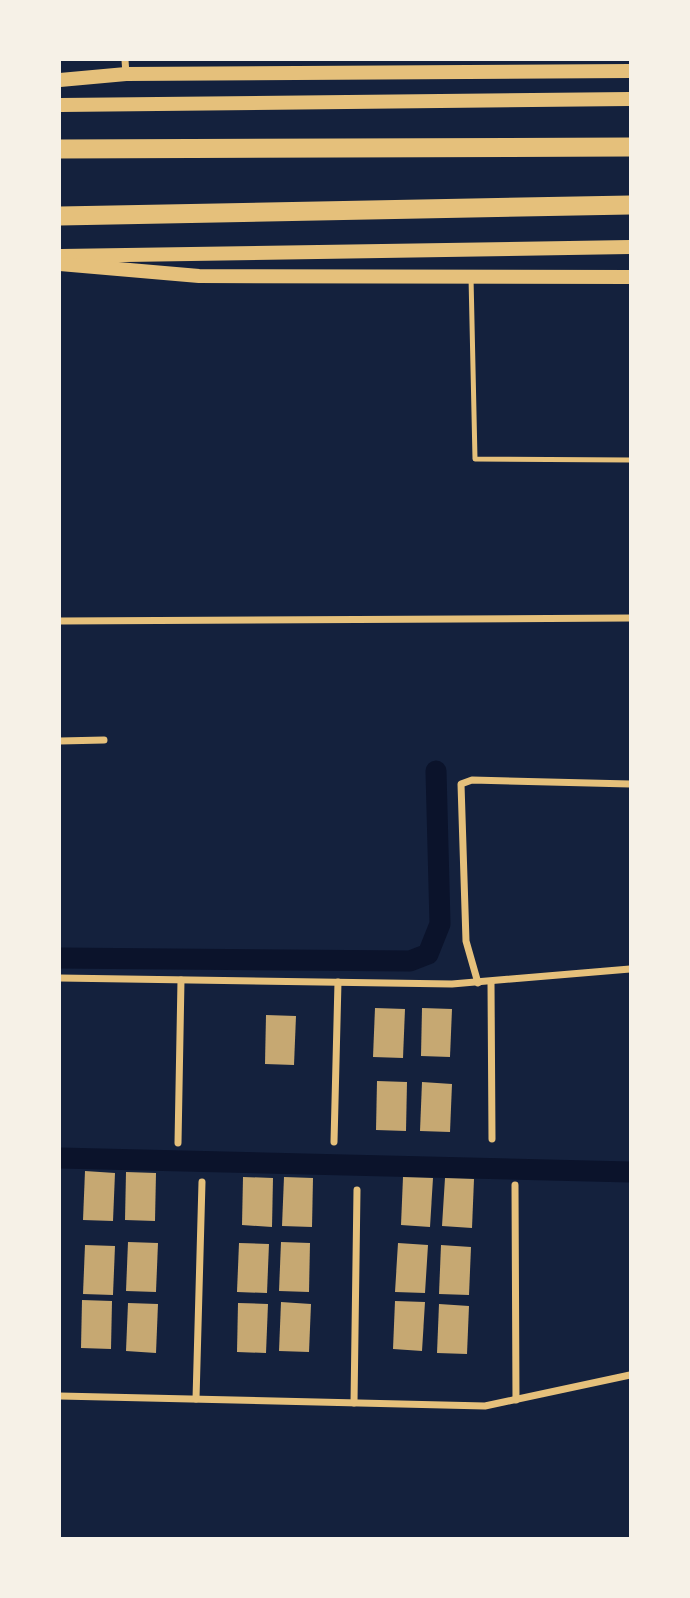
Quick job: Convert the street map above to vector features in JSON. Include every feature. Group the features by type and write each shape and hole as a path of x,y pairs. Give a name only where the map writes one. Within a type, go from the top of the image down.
{"highway":[{"path":"60,149 631,147"},
{"path":"60,216 631,205"},
{"path":"60,222 93,216"}],"main road":[{"path":"60,80 125,66 631,71"},
{"path":"60,105 631,99"},
{"path":"60,256 631,247"},
{"path":"60,264 199,276 631,277"}],"street":[{"path":"60,621 631,618"},
{"path":"60,741 104,740"},
{"path":"478,983 466,941 461,784 485,780 631,784"},
{"path":"60,978 478,983 631,969"},
{"path":"178,1143 181,980"},
{"path":"334,1142 338,982"},
{"path":"491,982 492,1139"},
{"path":"196,1399 202,1182"},
{"path":"515,1185 516,1400"},
{"path":"354,1403 357,1190"},
{"path":"60,1396 485,1406 631,1375"}],"lane":[{"path":"471,277 475,459 631,460"}],"building":[{"path":"375,1008 405,1009 403,1058 373,1057"},
{"path":"422,1008 452,1009 450,1057 421,1056"},
{"path":"266,1015 296,1016 294,1065 265,1064"},
{"path":"377,1081 407,1082 406,1131 376,1130"},
{"path":"422,1082 452,1084 450,1132 420,1131"},
{"path":"85,1171 115,1173 113,1221 83,1220"},
{"path":"126,1172 156,1173 155,1221 125,1220"},
{"path":"243,1177 273,1178 272,1227 242,1225"},
{"path":"284,1177 313,1178 312,1227 282,1226"},
{"path":"403,1177 433,1178 430,1227 401,1225"},
{"path":"445,1178 474,1179 472,1228 442,1226"},
{"path":"128,1242 158,1243 156,1292 126,1291"},
{"path":"281,1242 310,1243 309,1292 279,1291"},
{"path":"239,1243 269,1244 267,1293 237,1292"},
{"path":"398,1243 428,1245 425,1293 395,1292"},
{"path":"85,1245 115,1246 113,1295 83,1294"},
{"path":"441,1245 471,1247 469,1295 439,1294"},
{"path":"82,1300 112,1301 111,1349 81,1348"},
{"path":"395,1301 425,1302 422,1351 393,1349"},
{"path":"281,1302 311,1304 309,1352 279,1351"},
{"path":"128,1303 158,1304 156,1353 126,1351"},
{"path":"238,1303 268,1304 266,1353 237,1352"},
{"path":"439,1304 469,1306 467,1354 437,1353"}],"waterway":[{"path":"60,958 410,961 428,954 440,924 436,771"},
{"path":"60,1158 630,1172"}]}
